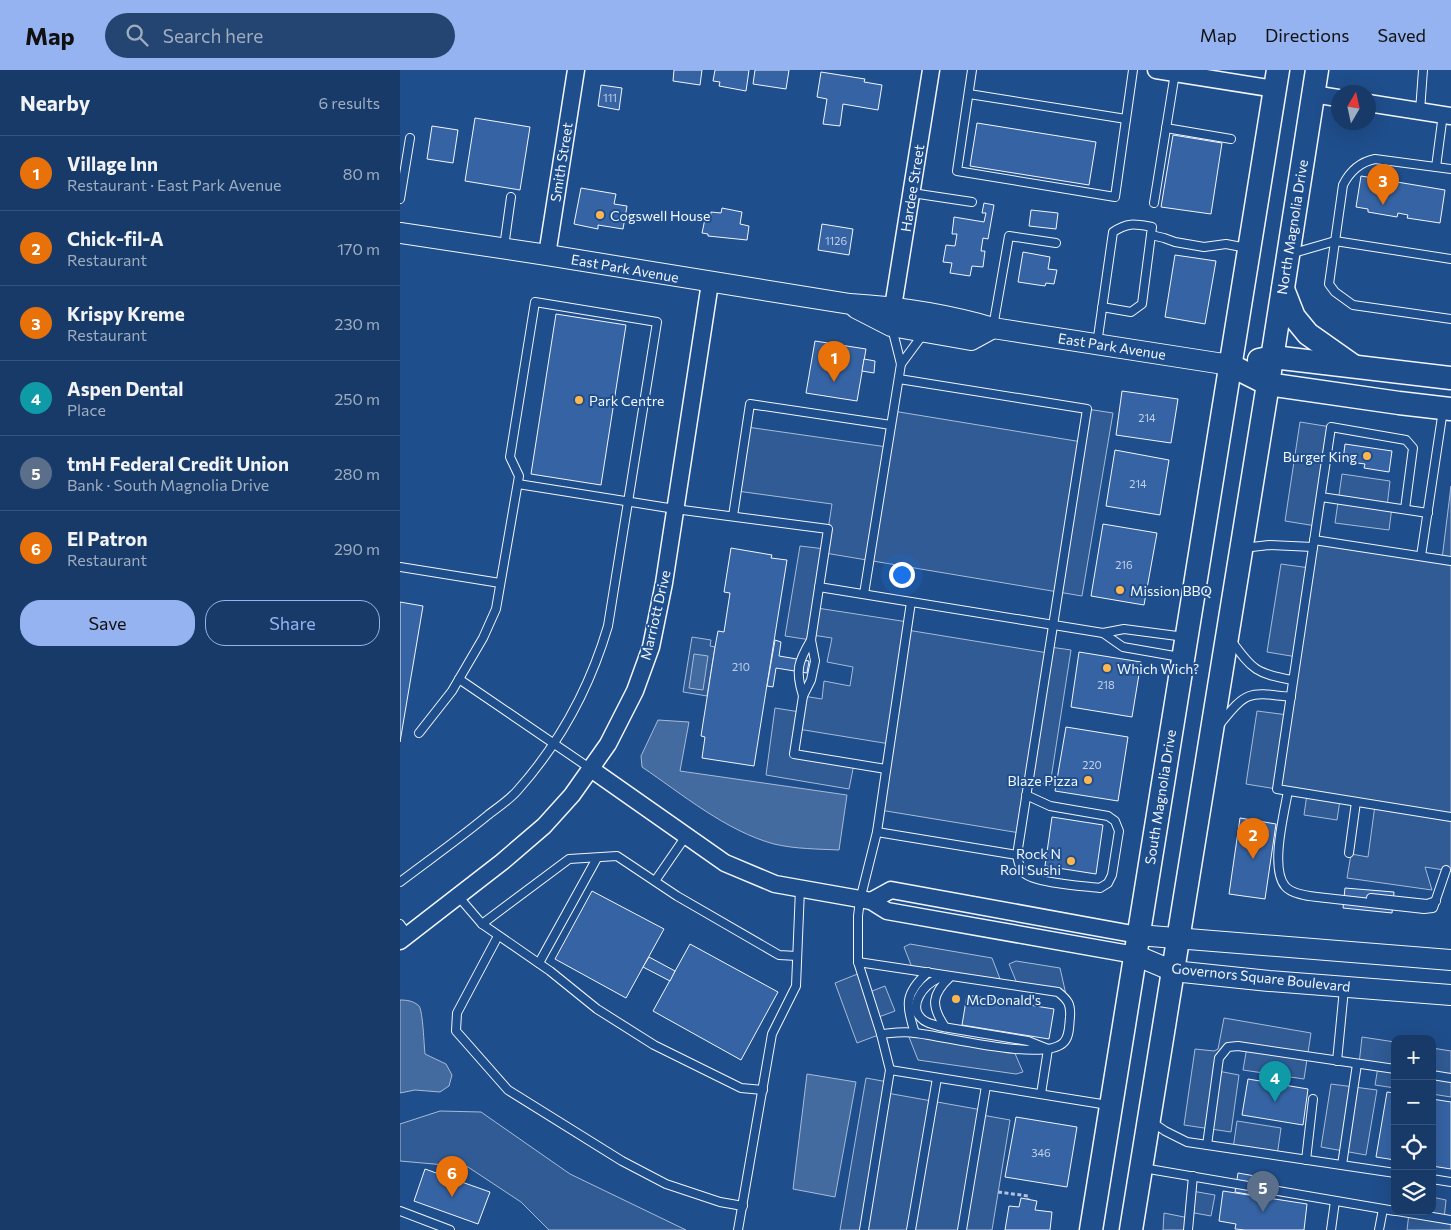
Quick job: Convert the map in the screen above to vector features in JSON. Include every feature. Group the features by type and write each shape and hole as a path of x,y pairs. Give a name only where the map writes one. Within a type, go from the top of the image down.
{"main road":[{"name":"North Magnolia Drive","path":"1268,384 1317,70"},
{"path":"1230,364 1277,79"},
{"path":"1283,288 1294,317 1308,334 1355,367"},
{"name":"East Park Avenue","path":"1230,364 1272,357 1451,378"},
{"name":"East Park Avenue","path":"1230,364 1268,384 1447,409"},
{"name":"South Magnolia Drive","path":"1091,1230 1230,364"},
{"path":"1131,1230 1268,384"}],"street":[{"name":"Smith Street","path":"547,255 576,70"},
{"name":"Hardee Street","path":"892,316 931,70"},
{"path":"1156,70 1175,73 1277,79"},
{"path":"1313,94 1331,97"},
{"path":"1376,104 1447,115"},
{"name":"East Park Avenue","path":"400,233 850,304 892,316 925,332 971,340 993,328"},
{"name":"Marriott Drive","path":"403,933 458,896 544,826 591,770 608,744 635,691 650,647 664,583 710,283"},
{"name":"East Park Avenue","path":"892,316 965,320 993,328 1230,364"},
{"path":"591,770 725,862 774,884 866,900"},
{"name":"Governors Square Boulevard","path":"866,900 891,890 1137,945 1173,971 1269,981 1451,995"},
{"name":"Governors Square Boulevard","path":"1137,945 1178,937 1451,960"}],"lane":[{"path":"972,70 957,171 1115,197 1133,70"},
{"path":"1420,111 1423,70"},
{"path":"1154,203 1175,73"},
{"path":"968,94 1126,119"},
{"path":"1436,167 1447,115"},
{"path":"1166,128 1231,139"},
{"path":"400,199 410,138"},
{"path":"1451,169 1375,159 1364,162 1348,175 1343,184 1329,284 1335,292 1352,305 1451,319"},
{"path":"912,193 972,202"},
{"path":"504,249 512,197"},
{"path":"1097,344 1102,307 1113,232 1122,226 1131,224 1152,227 1142,304 1131,312 1102,307"},
{"path":"1151,235 1175,242 1204,247 1226,244 1249,248"},
{"path":"993,328 1009,236 1056,243"},
{"path":"1288,255 1335,240 1451,259"},
{"path":"400,882 480,822 516,792 554,744 587,687 608,626 657,322 535,302 510,457 519,476 518,484 496,610 483,638 452,692 419,732"},
{"path":"864,594 901,364 892,316"},
{"path":"901,364 925,332"},
{"path":"898,379 1088,409 1053,624 1026,795 1017,855 1024,874 1038,880 1100,888 1108,883 1112,875 1119,831 1115,821 1108,816 1050,806 1026,795"},
{"path":"733,516 750,404 891,425"},
{"path":"1421,556 1447,409"},
{"path":"1405,510 1413,448 1406,440 1331,427 1277,789 1451,817"},
{"path":"518,484 675,509 828,529 812,640 815,661 811,680 803,696 794,754 886,769"},
{"path":"1321,497 1428,513"},
{"path":"1241,548 1314,544 1451,561"},
{"path":"400,567 500,583"},
{"path":"819,587 1103,633 1124,629 1184,647"},
{"path":"864,1230 890,1070 881,1034 858,962 857,937 866,900 877,832 911,602"},
{"path":"1103,633 1123,647 1184,647"},
{"path":"1227,634 1247,662 1257,671 1269,676 1293,680"},
{"path":"803,696 798,678 801,658 812,640"},
{"path":"459,679 591,770"},
{"path":"1211,735 1237,702 1249,695 1262,694 1291,697"},
{"path":"1288,791 1278,860 1279,876 1286,888 1302,895 1424,909 1433,908 1446,870"},
{"path":"1349,853 1356,802"},
{"path":"877,832 1017,855"},
{"path":"654,881 686,836"},
{"path":"482,924 569,859 617,856 654,881 779,955 797,956"},
{"path":"539,963 597,858"},
{"path":"738,1230 772,1034 796,986 800,889"},
{"path":"458,896 482,924 539,963 598,1009 654,1045 741,1088 763,1090"},
{"path":"498,936 457,1012 456,1031 508,1090 622,1161 666,1184 720,1202 743,1206"},
{"path":"858,962 1058,992 1067,999 1071,1007 1068,1034 1063,1043 1048,1049 1028,1051 915,1033 881,1034"},
{"path":"915,1033 909,1017 908,1000 916,983 928,972"},
{"path":"951,976 936,980 922,991 916,1004 921,1018 929,1023 945,1027 1028,1041 1048,1049"},
{"path":"945,1027 938,1017 934,999 940,986 951,976"},
{"path":"1337,1061 1344,986"},
{"path":"1207,1145 1219,1058 1228,1047 1238,1046 1391,1068"},
{"path":"1041,1094 1048,1049"},
{"path":"1342,1165 1357,1064"},
{"path":"890,1070 1112,1106"},
{"path":"1436,1076 1451,1078"},
{"path":"911,1230 937,1078"},
{"path":"962,1230 986,1086"},
{"path":"1306,1160 1313,1099"},
{"path":"1148,1120 1187,1142 1391,1172"},
{"path":"1141,1168 1391,1210"},
{"path":"1188,1230 1193,1176"},
{"path":"1436,1180 1451,1182"},
{"path":"1330,1230 1335,1201"},
{"path":"1379,1230 1383,1209"},
{"path":"400,1211 450,1230"},
{"path":"1420,1215 1451,1220"}],"path":[{"path":"998,1192 1028,1196 1028,1199"}],"shaded area":[{"path":"1087,409 1113,413 1082,596 825,553 817,608 908,622 907,630 1048,653 1050,647 1071,650 1050,785 1029,781 1020,833 880,810 890,744 798,729 794,754 854,764 849,789 766,775 775,708 800,712 803,696 822,699 824,681 850,686 853,667 827,662 832,638 812,635 811,640 785,636 800,546 825,549 832,504 737,491 747,427 887,447 893,411 1082,442"},
{"path":"1300,422 1331,427 1316,526 1285,521"},
{"path":"1342,474 1390,481 1387,507 1392,507 1389,530 1335,523"},
{"path":"1451,486 1451,871 1425,867 1432,890 1347,878 1351,854 1368,857 1375,805 1340,800 1337,820 1304,815 1307,794 1246,784 1257,711 1288,715 1297,657 1267,652 1281,564 1310,568 1314,540 1442,559"},
{"path":"692,637 711,640 710,646 715,647 707,696 683,692"},
{"path":"694,654 708,656 703,690 689,688"},
{"path":"658,720 689,722 680,771 847,795 839,850 790,847 756,838 705,811 642,767 641,756"},
{"path":"910,944 992,958 1002,984 913,970 904,947"},
{"path":"1016,961 1060,968 1067,999 1058,992 1018,986 1009,964"},
{"path":"860,973 867,993 885,986 895,1011 876,1018 881,1034 857,1043 835,983"},
{"path":"400,1000 410,1001 419,1006 425,1054 446,1064 452,1075 449,1086 440,1092 415,1090 400,1093"},
{"path":"1224,1018 1311,1033 1304,1079 1243,1070 1247,1047 1238,1046 1223,1053 1218,1071 1239,1075 1231,1132 1184,1125 1195,1049 1214,1051 1218,1049"},
{"path":"907,1032 1013,1049 1023,1072 1016,1074 918,1060"},
{"path":"1362,1037 1391,1041 1391,1087 1375,1085 1378,1067 1359,1064"},
{"path":"1436,1049 1451,1051 1451,1097 1436,1095"},
{"path":"807,1074 856,1082 835,1197 793,1189"},
{"path":"866,1078 888,1082 887,1093 982,1110 982,1115 1010,1120 992,1230 840,1230"},
{"path":"1331,1084 1377,1090 1366,1155 1321,1147"},
{"path":"440,1111 481,1112 570,1174 686,1230 549,1230 521,1202 468,1167 400,1161 400,1124"},
{"path":"1237,1121 1281,1128 1277,1156 1233,1149"},
{"path":"1192,1191 1215,1195 1211,1216 1189,1212"},
{"path":"1436,1198 1446,1200 1444,1219 1451,1220 1451,1230 1407,1230 1409,1215 1436,1215"},
{"path":"1164,1213 1189,1218 1188,1230 1163,1230"}],"building":[{"path":"674,70 702,70 700,85 673,81"},
{"path":"715,70 749,70 746,91 719,86 720,82 713,81"},
{"path":"755,70 789,70 786,89 753,84"},
{"path":"821,72 865,79 864,82 882,85 878,110 843,104 840,126 823,124 827,99 817,97"},
{"path":"601,85 622,88 619,110 598,106"},
{"path":"475,118 530,127 520,190 465,181"},
{"path":"977,123 1096,142 1089,185 970,166"},
{"path":"432,126 458,130 453,163 427,159"},
{"path":"1173,135 1222,143 1211,214 1161,207"},
{"path":"1361,176 1445,190 1440,223 1407,218 1408,215 1398,213 1397,217 1368,212 1368,209 1356,207"},
{"name":"Cogswell House","path":"581,188 616,194 614,204 627,206 623,229 598,225 598,229 574,224"},
{"path":"984,203 994,205 988,239 983,238 981,251 985,251 983,267 972,266 970,276 950,273 952,263 943,262 946,245 955,246 957,234 952,234 954,217 984,222 986,213 982,213"},
{"path":"722,208 742,212 740,224 749,226 747,240 708,236 708,234 702,233 705,219 710,220 711,212 721,213"},
{"path":"1031,210 1058,213 1056,229 1029,226"},
{"path":"822,224 853,229 849,255 818,250"},
{"path":"1023,252 1050,257 1048,269 1057,270 1054,284 1046,283 1045,286 1018,282"},
{"path":"1175,255 1216,261 1205,324 1165,317"},
{"name":"Park Centre","path":"556,314 626,325 601,485 531,474"},
{"path":"815,341 866,349 857,401 806,393"},
{"path":"864,359 875,361 874,373 862,371"},
{"path":"1122,391 1178,399 1171,443 1116,435"},
{"name":"Burger King","path":"1345,444 1392,451 1389,472 1364,468 1365,464 1343,461"},
{"path":"1115,450 1169,460 1160,515 1106,506"},
{"path":"1103,524 1157,533 1144,605 1091,596"},
{"path":"731,548 772,555 771,558 787,560 754,766 702,758 705,737 701,736 715,647 718,631 724,632 730,593 724,592"},
{"path":"400,602 423,606 400,742"},
{"path":"775,640 781,642 779,656 809,661 807,673 776,668 773,687 767,686"},
{"path":"1079,652 1141,662 1132,717 1071,707"},
{"path":"1066,727 1128,737 1118,801 1055,791"},
{"path":"1052,817 1103,825 1096,874 1045,866"},
{"path":"1240,818 1276,824 1265,899 1229,894"},
{"path":"1345,888 1394,892 1392,913 1343,908"},
{"path":"592,891 664,929 626,998 555,959"},
{"path":"690,944 778,992 741,1060 653,1011"},
{"path":"649,957 675,971 670,981 643,967"},
{"path":"967,995 1054,1009 1049,1039 962,1025"},
{"path":"1248,1079 1308,1089 1303,1125 1242,1115"},
{"path":"1387,1092 1391,1092 1391,1159 1376,1157"},
{"path":"1436,1100 1451,1102 1451,1169 1436,1167"},
{"path":"1016,1117 1077,1127 1067,1187 1005,1177"},
{"path":"425,1169 490,1192 478,1224 414,1201"},
{"path":"1238,1173 1272,1179 1269,1198 1235,1192"},
{"path":"1223,1191 1307,1204 1304,1230 1235,1229 1236,1224 1219,1221"},
{"path":"1021,1198 1037,1201 1035,1210 1052,1212 1050,1230 1005,1230 1009,1206 1019,1207"}],"place":[{"name":"Krispy Kreme","path":"1383,205"},
{"name":"Cogswell House","path":"600,215"},
{"name":"Village Inn","path":"834,382"},
{"name":"Park Centre","path":"579,400"},
{"name":"Burger King","path":"1367,456"},
{"name":"Mission BBQ","path":"1120,590"},
{"name":"Which Wich?","path":"1107,668"},
{"name":"Blaze Pizza","path":"1088,780"},
{"name":"Chick-fil-A","path":"1253,859"},
{"name":"Rock N Roll Sushi","path":"1071,861"},
{"name":"McDonald's","path":"956,999"},
{"name":"Aspen Dental","path":"1275,1102"},
{"name":"El Patron","path":"452,1197"},
{"name":"tmH Federal Credit Union","path":"1263,1212"}]}
